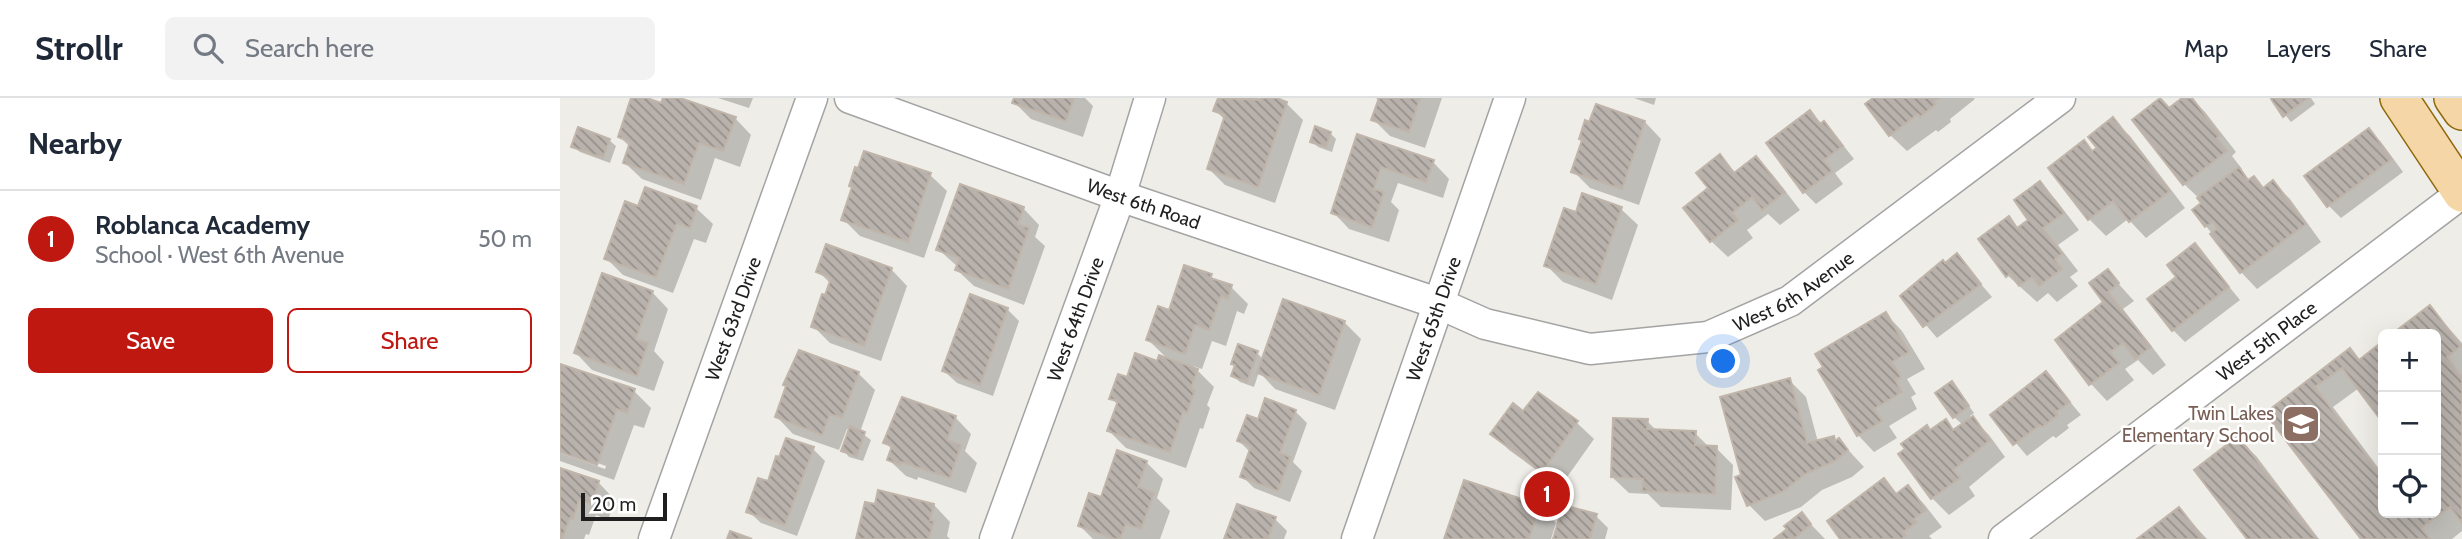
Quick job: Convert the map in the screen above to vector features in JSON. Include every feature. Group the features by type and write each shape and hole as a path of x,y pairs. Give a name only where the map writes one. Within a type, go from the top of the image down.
{"main road":[{"path":"2399,98 2462,193"},
{"path":"2453,98 2462,111"}],"street":[{"name":"West 63rd Drive","path":"654,539 812,98"},
{"name":"West 6th Road","path":"849,98 1121,196 1440,304"},
{"name":"West 64th Drive","path":"995,539 1121,196 1150,98"},
{"name":"West 65th Drive","path":"1357,539 1510,98"},
{"name":"West 6th Avenue","path":"1440,304 1485,324 1590,349 1709,337 1790,301 2060,98"},
{"name":"West 5th Place","path":"2004,539 2462,193"}],"building":[{"path":"631,98 647,98 661,103 663,98 680,98 736,117 723,151 699,143 684,184 623,163 630,142 618,137"},
{"path":"1014,98 1074,98 1066,121 1012,103"},
{"path":"1218,98 1277,98 1287,102 1258,187 1207,169 1225,115 1213,111"},
{"path":"1379,98 1420,98 1409,132 1371,120"},
{"path":"1873,98 1939,98 1934,101 1936,104 1920,117 1918,114 1889,136 1865,104"},
{"path":"2160,98 2169,108 2182,98 2192,98 2220,135 2217,138 2227,151 2183,185 2132,120"},
{"path":"2272,98 2308,98 2283,117"},
{"path":"1596,104 1645,121 1622,189 1571,172 1582,140 1579,139 1585,120 1589,122"},
{"path":"1810,110 1820,124 1824,121 1843,146 1824,160 1832,171 1803,193 1766,143"},
{"path":"2113,117 2170,191 2129,222 2113,201 2088,220 2048,168 2084,140 2092,151 2097,148 2088,137"},
{"path":"1315,126 1331,132 1326,147 1310,142"},
{"path":"578,127 610,139 603,158 571,147"},
{"path":"2369,128 2392,159 2327,207 2304,176"},
{"path":"1357,134 1434,160 1426,182 1381,167 1374,189 1384,192 1372,227 1331,213"},
{"path":"864,151 931,173 908,242 841,220 852,187 849,186 855,167 858,168"},
{"path":"1720,154 1734,173 1756,156 1785,192 1762,210 1752,197 1732,213 1738,220 1710,242 1683,208 1708,188 1696,173"},
{"path":"2239,167 2248,180 2254,176 2263,188 2273,180 2306,224 2240,273 2210,234 2218,228 2213,222 2205,227 2192,210 2201,203 2197,198"},
{"path":"2040,181 2064,213 2043,228 2062,254 2055,259 2062,269 2039,286 2032,277 2019,286 2010,274 2006,277 1978,239 2009,216 2017,228 2028,220 2014,200"},
{"path":"960,184 1024,207 1018,224 1029,228 1008,289 955,270 960,258 936,250"},
{"path":"645,187 697,206 690,228 677,223 656,277 604,259 625,201 638,206"},
{"path":"1582,193 1622,207 1596,284 1544,266 1564,208 1576,212"},
{"path":"2195,243 2229,287 2172,331 2147,299 2176,277 2167,265"},
{"path":"826,244 892,268 864,346 811,327 822,294 825,295 831,278 816,272"},
{"path":"1957,253 1981,284 1923,327 1900,296 1943,260 1945,263"},
{"path":"1184,265 1212,274 1210,278 1232,285 1228,299 1221,296 1209,330 1195,325 1185,354 1146,340 1158,306 1169,310"},
{"path":"2108,269 2119,283 2108,292 2151,347 2135,359 2123,343 2110,352 2119,363 2089,385 2055,340 2103,302 2089,283"},
{"path":"602,273 653,291 636,339 648,343 637,376 574,353"},
{"path":"970,294 1008,308 980,385 942,371"},
{"path":"1283,299 1345,321 1319,395 1257,373"},
{"path":"2430,305 2461,346 2447,357 2462,377 2462,523 2450,507 2441,514 2441,329 2399,329"},
{"path":"1886,312 1909,352 1892,362 1901,377 1895,380 1902,392 1874,409 1882,421 1857,436 1818,370 1823,367 1815,354"},
{"path":"1238,344 1258,351 1247,382 1231,376 1235,365 1231,364"},
{"path":"2378,345 2378,416 2342,368 2315,387 2378,471 2378,518 2435,518 2421,528 2430,539 2361,539 2265,413 2350,348 2359,360"},
{"path":"799,350 859,372 842,418 830,414 822,435 775,417 786,386 783,385"},
{"path":"1135,353 1157,361 1159,355 1198,369 1191,388 1195,390 1187,413 1183,412 1170,452 1107,431 1118,401 1109,399 1118,374 1127,377"},
{"path":"560,364 635,389 627,413 617,409 597,465 560,452"},
{"path":"2046,371 2070,402 2056,412 2058,415 2013,445 1990,415"},
{"path":"1790,378 1807,443 1834,436 1835,441 1839,438 1848,450 1835,461 1805,474 1784,491 1747,506 1735,477 1741,475 1720,397"},
{"path":"1952,381 1969,406 1953,418 1935,393"},
{"path":"1538,392 1578,421 1542,472 1490,434 1513,403 1523,411"},
{"path":"902,397 956,416 947,440 961,445 950,478 887,460 892,446 883,443"},
{"path":"1265,398 1296,410 1280,453 1290,457 1278,491 1240,477 1251,446 1237,441 1247,415 1258,419"},
{"path":"1973,416 1990,440 1953,470 1960,478 1931,499 1898,454 1905,449 1901,444 1927,425 1930,430 1946,419 1953,430"},
{"path":"1613,418 1648,419 1647,429 1696,431 1695,445 1717,446 1715,494 1642,491 1643,479 1611,477"},
{"path":"850,426 865,432 857,456 841,451"},
{"path":"2238,436 2317,539 2247,539 2194,470"},
{"path":"786,438 814,447 785,525 746,512 758,478 768,481 776,456 779,457"},
{"path":"1117,450 1147,461 1138,487 1154,493 1141,529 1126,524 1120,539 1078,526 1089,493 1101,497"},
{"path":"560,468 599,481 592,504 579,500 562,539 560,539"},
{"path":"1884,478 1896,494 1908,485 1926,510 1914,519 1917,522 1903,532 1906,536 1901,539 1840,539 1827,521"},
{"path":"1464,480 1540,505 1529,539 1444,539"},
{"path":"878,490 934,504 930,520 934,521 929,539 856,539 865,502 875,504"},
{"path":"1237,504 1276,517 1268,539 1224,539"},
{"path":"1563,505 1597,514 1590,539 1553,539"},
{"path":"2179,507 2204,539 2137,539"},
{"path":"1802,512 1811,524 1794,539 1774,539 1787,529 1784,526"},
{"path":"730,531 752,539 727,539"}],"place":[{"name":"Twin Lakes Elementary School","path":"2301,424"},
{"name":"Roblanca Academy","path":"1547,494"}]}
